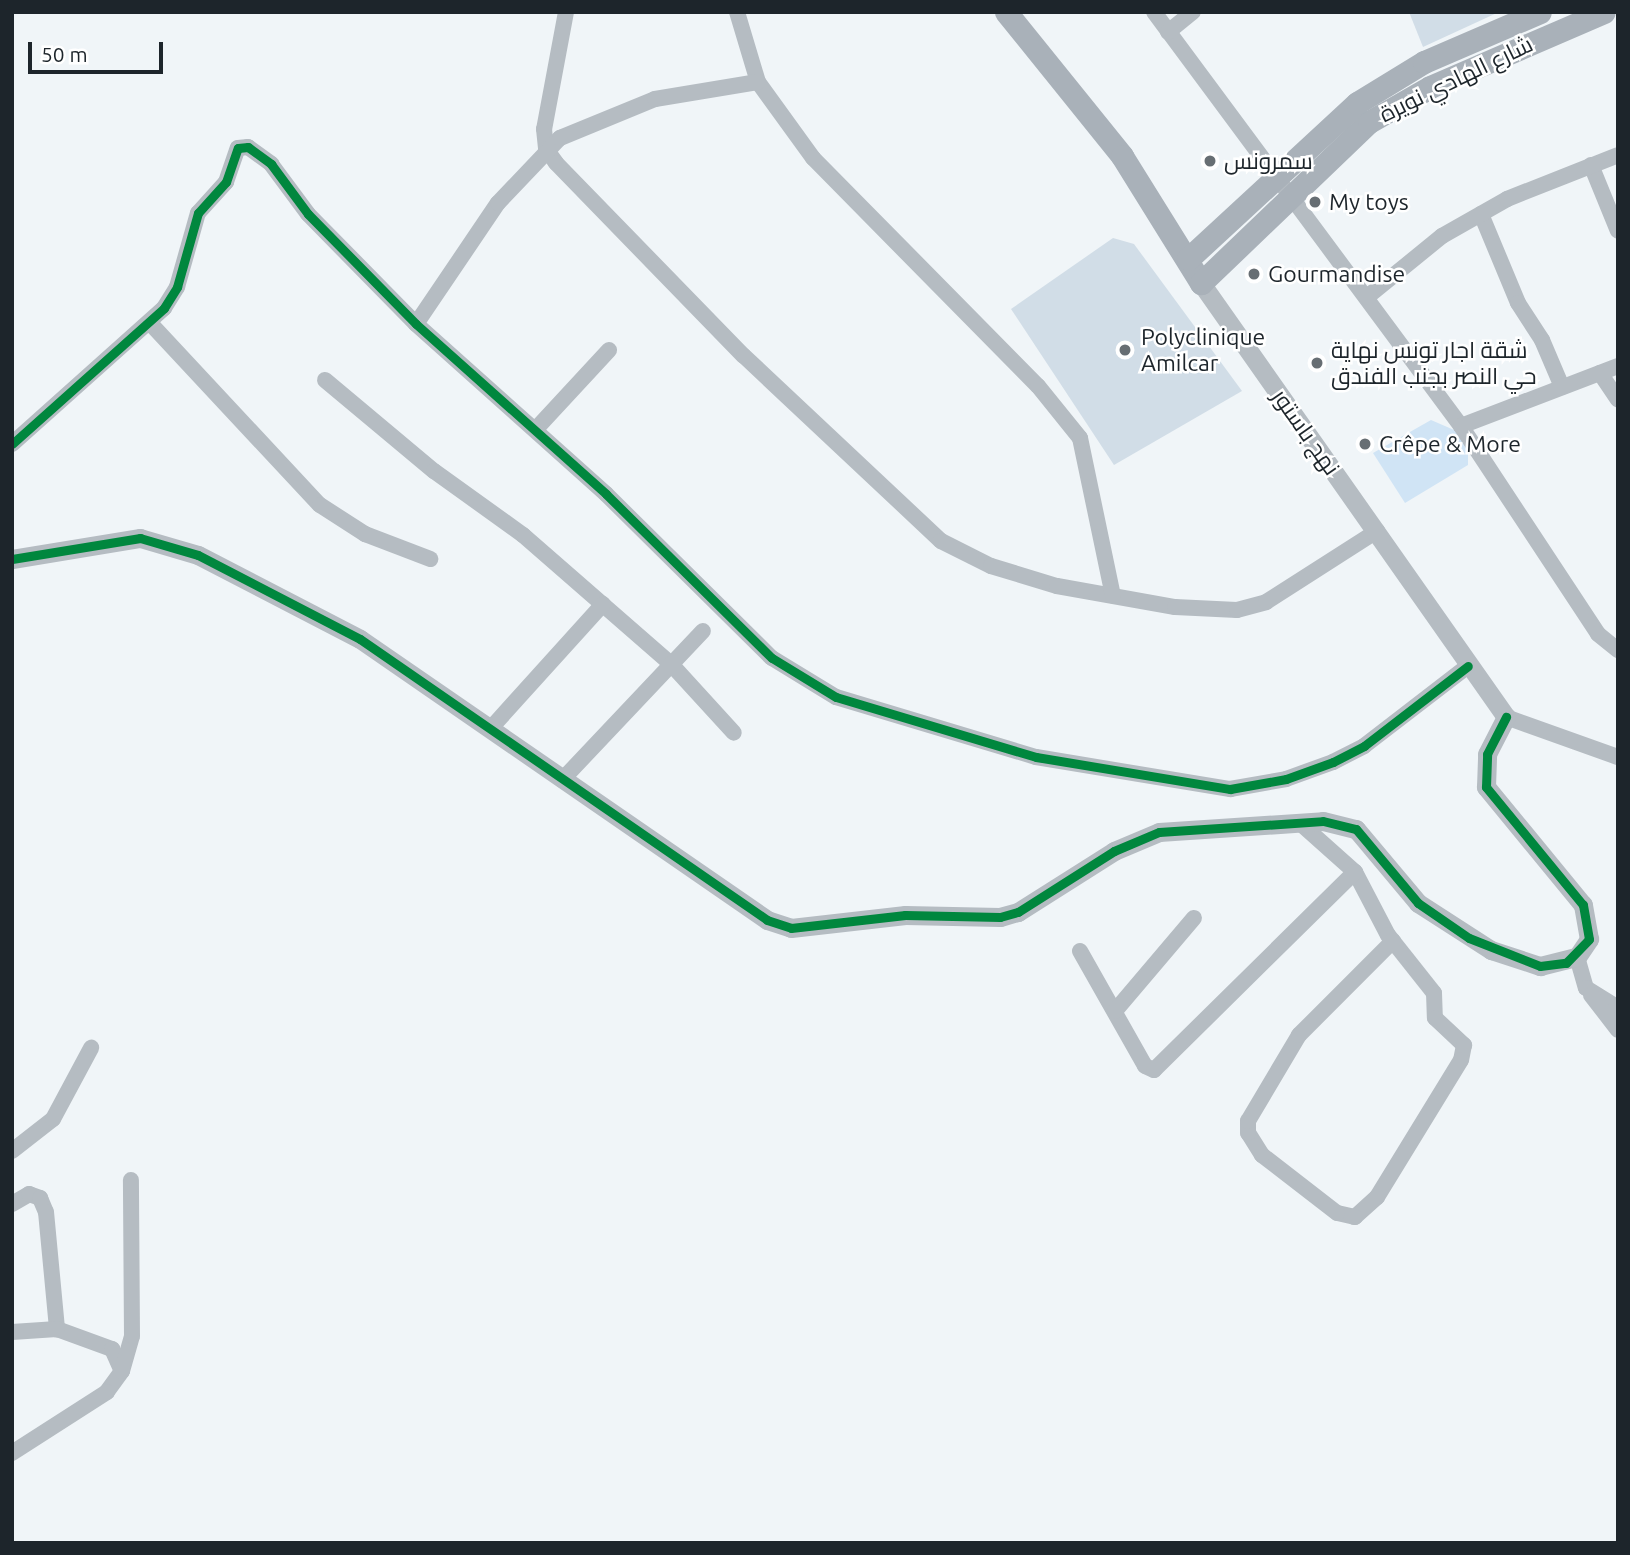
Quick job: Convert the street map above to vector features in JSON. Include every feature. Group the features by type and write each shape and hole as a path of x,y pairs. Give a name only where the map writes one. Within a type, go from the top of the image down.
{"main road":[{"name":"نهج باستور","path":"1006,12 1122,156 1201,283"},
{"name":"شارع الهادي نويرة","path":"1188,259 1274,175 1388,82 1540,12"},
{"name":"شارع الهادي نويرة","path":"1201,283 1289,195 1378,117 1430,87 1604,12"}],"street":[{"path":"566,12 544,129 546,149 744,356 941,541 991,566 1113,596 1175,607 1237,610 1266,602 1377,531"},
{"path":"737,12 758,82 813,158 1038,386 1080,438 1113,596"},
{"path":"1154,12 1461,426 1598,634 1618,650"},
{"path":"1168,32 1193,12"},
{"path":"416,324 498,203 546,149 607,115 655,99 758,82"},
{"path":"12,444 150,323 177,287 198,213 226,182 242,146 271,164 308,214 416,324 535,430 772,658 836,697 879,714 1036,757 1230,789 1286,779 1364,746 1468,666"},
{"path":"1367,297 1442,236 1481,214 1618,155"},
{"path":"1591,165 1618,231"},
{"path":"1481,214 1518,303 1542,340 1562,387"},
{"name":"نهج باستور","path":"1201,283 1506,717"},
{"path":"150,323 320,505 365,534 430,559"},
{"path":"535,430 609,350"},
{"path":"1461,426 1618,366"},
{"path":"1600,373 1618,400"},
{"path":"325,380 603,604 671,664 734,733"},
{"path":"12,559 140,538 167,542 360,639 767,920 791,928 905,915 1000,917 1018,912 1114,851 1159,832 1342,823 1356,830 1418,903 1491,950 1540,966 1577,957 1589,939 1583,905 1486,787 1487,754 1506,717 1618,757"},
{"path":"491,729 603,604"},
{"path":"562,780 703,631"},
{"path":"1300,823 1355,872 1393,941 1434,993 1435,1018 1464,1045 1465,1052 1377,1197 1354,1217 1337,1213 1262,1155 1248,1133 1248,1121 1299,1035 1393,941"},
{"path":"1080,951 1145,1066 1160,1068 1217,1003 1355,872"},
{"path":"1115,1011 1194,918"},
{"path":"1577,957 1586,988 1618,1030"},
{"path":"1586,988 1618,1008"},
{"path":"12,1151 53,1119 91,1048"},
{"path":"12,1453 107,1392 122,1371 132,1336 131,1180"},
{"path":"12,1204 29,1194 40,1198 46,1212 57,1329"},
{"path":"12,1332 57,1329 112,1349 122,1371"}],"shaded area":[{"path":"1431,420 1468,436 1468,465 1405,503 1373,453"}],"building":[{"path":"1409,12 1499,12 1423,47"},
{"name":"Polyclinique Amilcar","path":"1113,238 1134,244 1242,391 1114,465 1011,309"}],"cycle path":[{"path":"12,444 164,308 177,287 198,213 226,182 238,148 248,147 271,164 308,214 416,324 606,494 772,658 836,697 1036,757 1230,789 1286,779 1333,762 1364,746 1468,666"},
{"path":"12,559 140,538 198,555 360,639 767,920 791,928 905,915 1000,917 1018,912 1114,851 1159,832 1323,821 1356,829 1418,903 1469,938 1540,966 1566,963 1589,939 1583,905 1486,787 1487,754 1506,717"}],"place":[{"name":"سمرونس","path":"1210,161"},
{"name":"My toys","path":"1315,202"},
{"name":"Gourmandise","path":"1254,274"},
{"name":"Polyclinique Amilcar","path":"1125,350"},
{"name":"شقة اجار تونس نهاية حي النصر بجنب الفندق","path":"1317,363"},
{"name":"Crêpe & More","path":"1365,444"}]}
